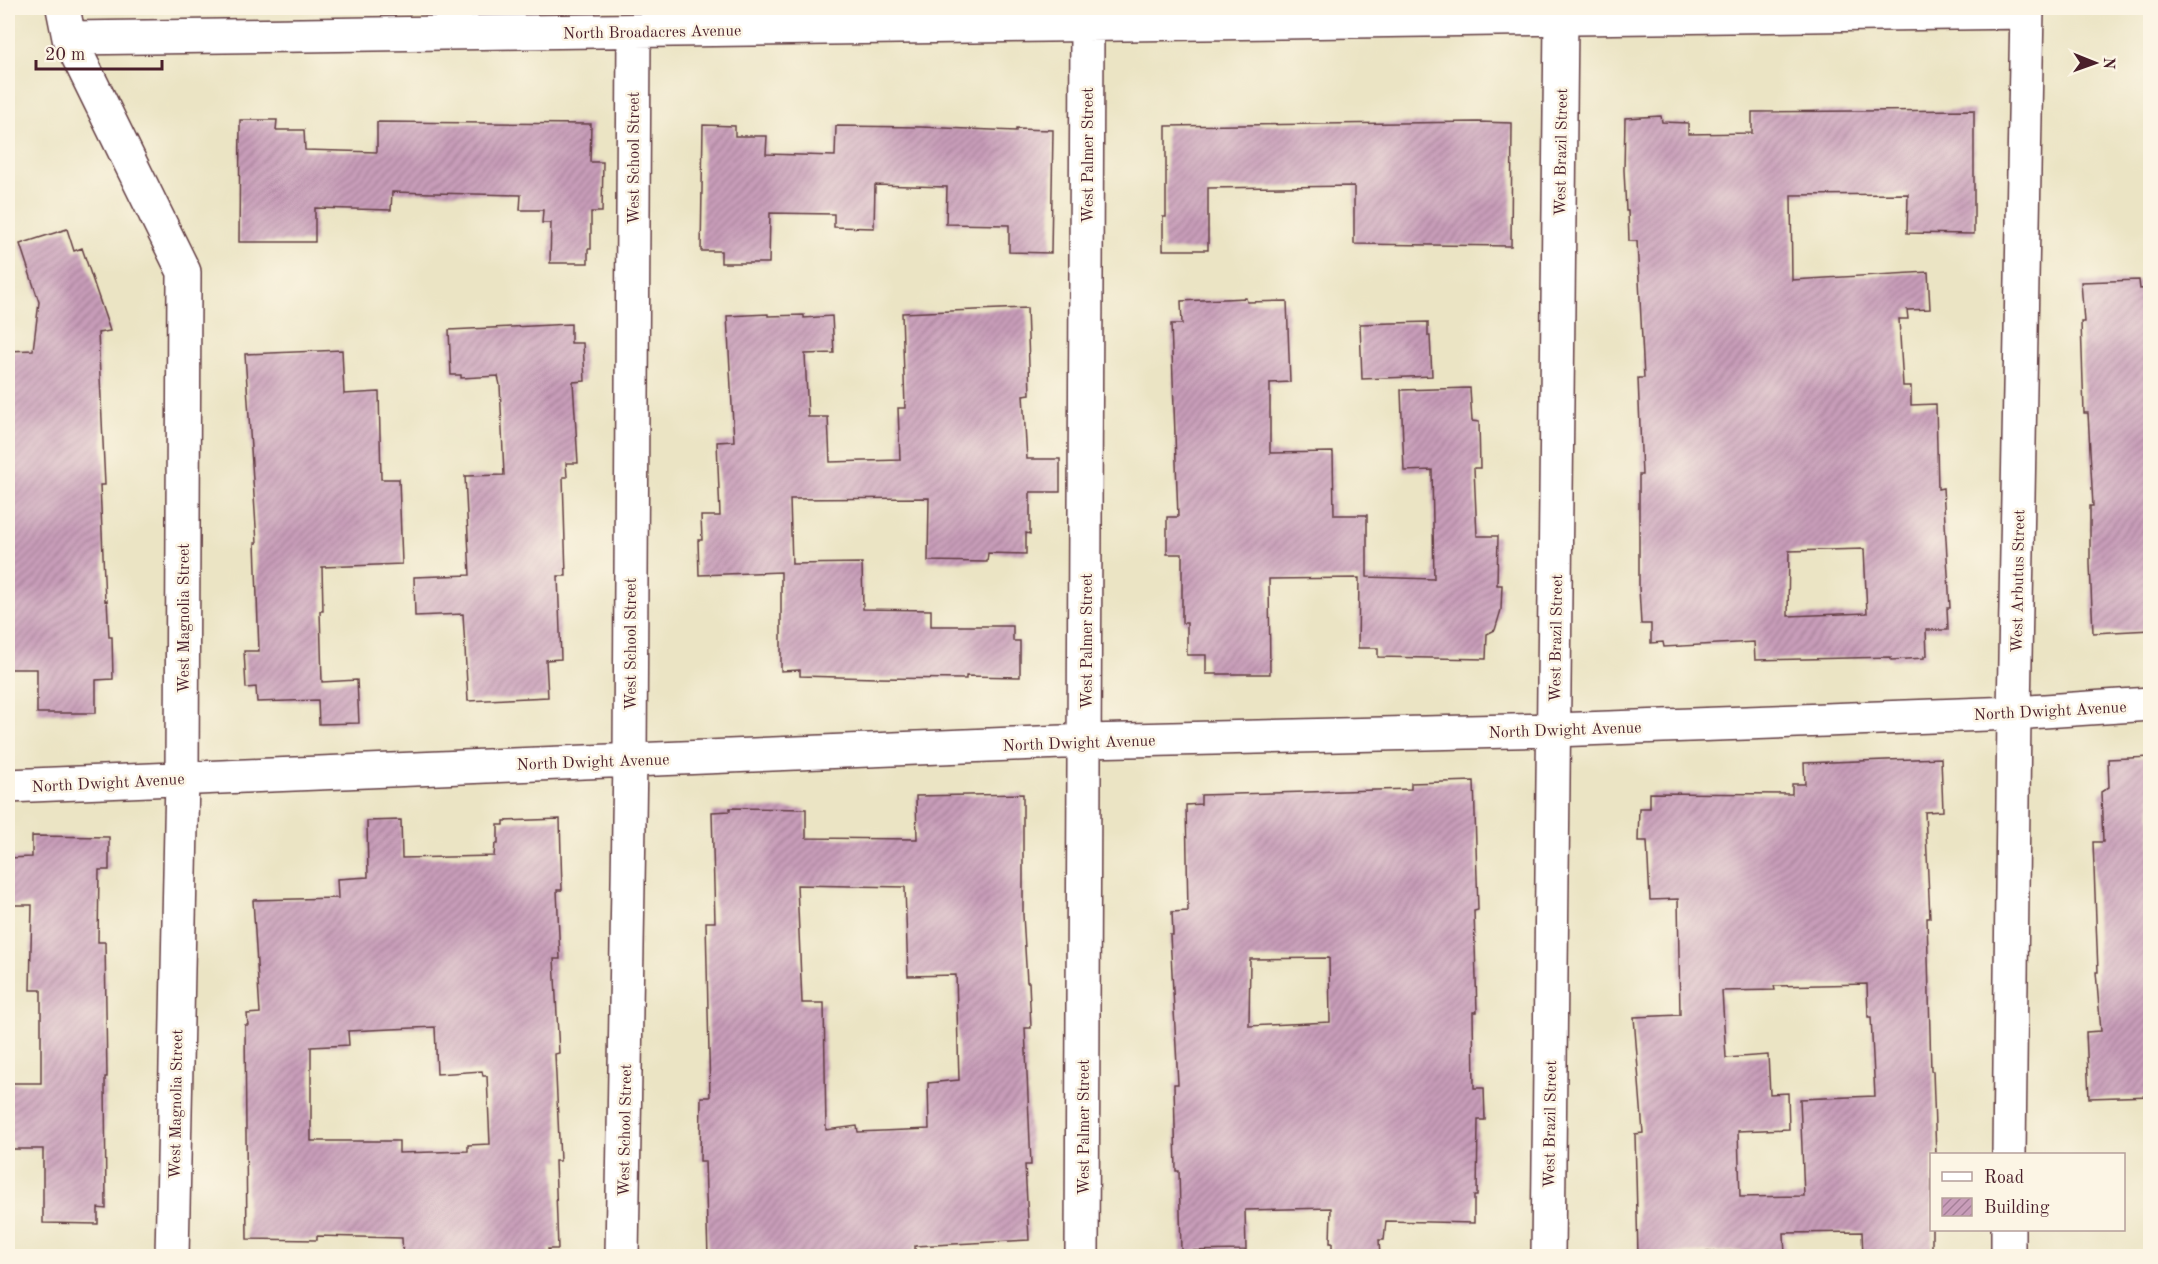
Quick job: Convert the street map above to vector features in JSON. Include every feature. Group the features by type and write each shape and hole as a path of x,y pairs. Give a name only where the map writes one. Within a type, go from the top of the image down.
{"street":[{"name":"North Broadacres Avenue","path":"66,23 634,31 1561,19 2027,10"},
{"name":"West Arbutus Street","path":"2009,1153 2014,712 2027,10"},
{"name":"West Brazil Street","path":"1548,1257 1561,19"},
{"name":"West Magnolia Street","path":"66,23 184,272 182,778 172,1257"},
{"name":"West Palmer Street","path":"1082,1257 1086,741 1087,25"},
{"name":"West School Street","path":"622,1257 630,759 634,31"},
{"name":"North Dwight Avenue","path":"8,786 1086,741 1554,730 2014,712 2151,704"},
{"path":"2008,1231 2008,1257"}],"building":[{"path":"1974,110 1974,234 1907,233 1908,194 1791,195 1792,280 1928,272 1930,309 1907,310 1908,319 1899,319 1903,386 1911,386 1911,405 1936,404 1938,489 1943,488 1950,608 1947,608 1948,630 1926,630 1927,656 1924,658 1755,660 1754,642 1664,647 1663,642 1651,643 1651,624 1641,624 1639,475 1642,475 1638,378 1644,378 1637,241 1629,241 1628,211 1626,211 1625,118 1661,116 1662,122 1688,123 1688,134 1752,133 1752,112","holes":["1864,549 1867,613 1788,616 1789,551"]},
{"path":"240,120 277,120 276,130 304,130 305,150 377,152 377,122 591,124 590,162 603,162 602,212 591,212 591,249 588,249 588,263 550,263 551,223 542,223 543,210 520,210 521,195 392,192 391,210 315,208 315,242 239,242"},
{"path":"1512,123 1511,246 1354,244 1354,186 1208,188 1208,250 1163,250 1163,217 1166,217 1166,126"},
{"path":"703,125 735,126 735,136 767,136 766,154 835,156 836,126 1053,130 1051,253 1009,252 1009,225 946,224 947,187 875,185 874,228 834,227 834,214 770,213 769,263 721,263 721,251 701,251"},
{"path":"67,229 74,251 82,248 110,331 98,333 105,485 100,485 105,601 107,600 109,637 112,637 113,679 96,680 96,713 37,713 37,669 9,669 8,351 33,350 39,302 20,244"},
{"path":"2139,280 2140,289 2151,288 2151,630 2093,633 2090,506 2093,506 2088,413 2084,413 2081,322 2084,322 2081,282"},
{"path":"1246,298 1247,302 1287,301 1290,382 1270,383 1270,453 1333,452 1334,515 1367,515 1367,577 1434,579 1432,470 1404,471 1401,390 1470,388 1472,421 1479,422 1480,468 1474,468 1477,536 1498,536 1497,585 1502,585 1501,610 1495,630 1487,634 1486,659 1378,657 1378,648 1358,648 1359,578 1269,579 1270,674 1206,674 1206,655 1187,655 1187,623 1182,623 1182,554 1167,554 1167,517 1178,517 1171,324 1182,324 1181,301"},
{"path":"1027,308 1030,394 1023,395 1027,459 1060,459 1060,492 1030,492 1030,534 1026,533 1026,554 988,553 987,562 928,561 929,498 790,499 792,564 862,563 863,609 931,610 931,626 1013,626 1013,641 1020,641 1020,677 876,678 800,676 800,670 781,671 781,572 699,575 698,540 702,540 701,516 720,516 717,442 734,441 727,316 768,314 768,316 804,315 804,318 832,316 834,353 805,354 808,417 828,417 830,462 900,460 898,408 905,408 902,313"},
{"path":"1428,322 1432,376 1362,379 1360,324"},
{"path":"571,324 571,343 583,343 585,381 573,382 578,463 566,463 567,477 563,477 566,576 558,576 561,659 546,660 548,697 468,701 463,614 415,616 414,577 470,575 465,476 504,475 498,376 461,378 461,375 451,375 449,330"},
{"path":"342,350 344,394 379,392 381,479 399,479 402,564 322,567 323,611 320,611 322,682 357,680 359,723 319,724 318,700 257,702 256,687 246,688 244,651 259,651 255,543 257,543 245,354"},
{"path":"2151,757 2151,1096 2089,1098 2086,1032 2101,1031 2096,972 2098,972 2093,842 2103,842 2101,792 2109,787 2108,759"},
{"path":"1941,758 1943,811 1925,812 1930,918 1927,918 1931,1071 1933,1071 1936,1153 1930,1153 1932,1257 1863,1257 1862,1232 1784,1233 1785,1257 1743,1257 1742,1251 1638,1255 1635,1134 1643,1133 1634,1017 1680,1015 1678,899 1650,900 1647,841 1638,841 1639,808 1650,808 1650,793 1792,794 1792,784 1805,784 1804,763","holes":["1867,984 1868,1017 1871,1017 1875,1096 1800,1099 1804,1196 1740,1197 1738,1131 1789,1129 1788,1093 1770,1094 1768,1055 1726,1058 1722,991 1775,990 1774,986"]},
{"path":"1474,781 1478,910 1474,911 1477,1012 1473,1012 1474,1088 1484,1088 1485,1120 1478,1120 1477,1196 1474,1196 1474,1223 1386,1221 1384,1240 1379,1240 1380,1257 1332,1257 1331,1208 1245,1210 1246,1250 1181,1251 1174,1084 1178,1084 1170,935 1173,935 1172,912 1188,911 1186,805 1201,804 1201,795 1411,789 1411,783","holes":["1329,958 1330,1022 1249,1026 1250,959"]},
{"path":"1023,794 1023,915 1031,1028 1025,1028 1031,1165 1025,1165 1029,1240 915,1246 915,1252 911,1252 911,1257 708,1257 705,1161 700,1161 701,1097 710,1097 706,922 715,922 712,812 730,811 730,808 806,809 806,838 917,839 916,796","holes":["797,885 905,887 908,976 956,975 959,1080 928,1083 929,1129 858,1132 857,1126 826,1130 824,1003 802,1003"]},
{"path":"560,819 562,890 557,890 560,959 554,959 559,1053 555,1054 560,1161 555,1161 558,1249 548,1249 549,1257 403,1257 402,1238 317,1236 317,1240 247,1239 245,1025 248,1025 247,1014 260,1013 253,900 338,898 337,879 368,877 367,821 401,820 402,858 494,856 495,844 498,844 498,825 504,825 504,821","holes":["435,1027 437,1074 482,1071 483,1076 487,1076 490,1144 468,1145 468,1151 399,1153 399,1141 311,1141 311,1047 349,1045 348,1031"]},
{"path":"32,836 109,837 109,870 99,870 98,942 105,942 107,1077 105,1077 106,1209 98,1208 98,1224 43,1223 43,1149 12,1149 12,1142 8,1141 8,1083 41,1083 41,990 30,990 32,905 8,905 8,858 32,857"}]}
